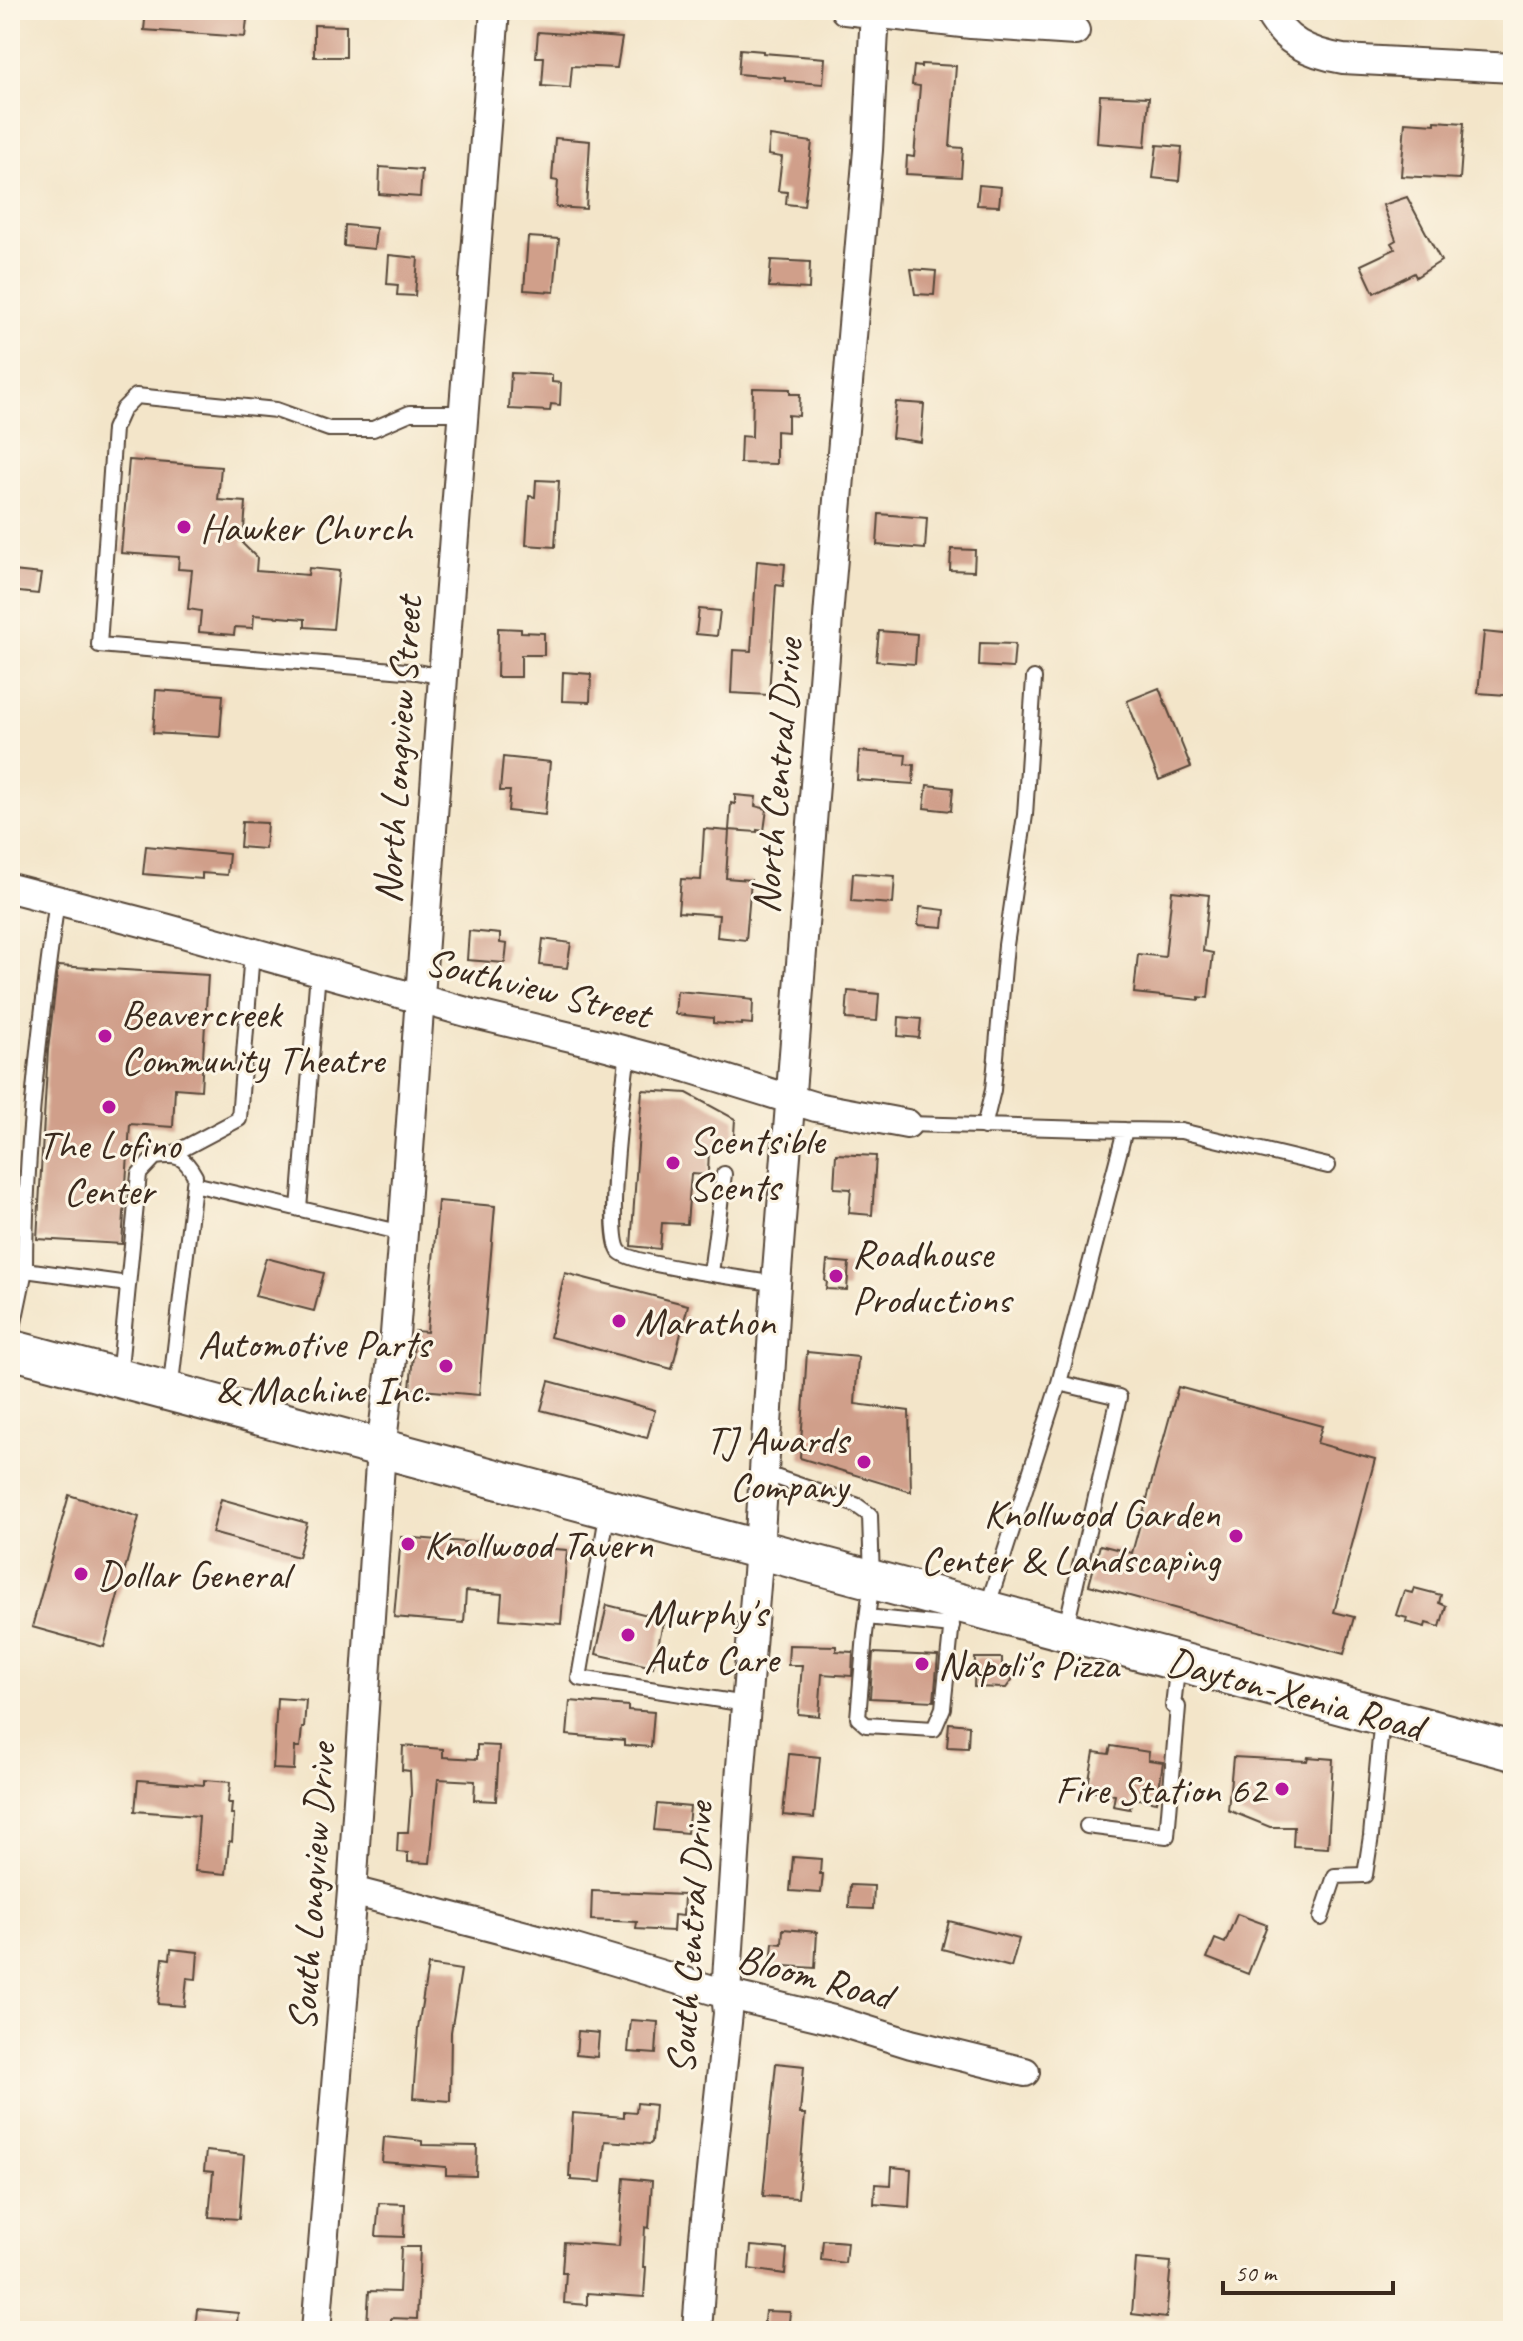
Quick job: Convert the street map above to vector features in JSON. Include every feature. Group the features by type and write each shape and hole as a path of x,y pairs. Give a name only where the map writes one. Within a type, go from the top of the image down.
{"main road":[{"name":"Dayton-Xenia Road","path":"10,1349 872,1580 964,1613 1065,1631 1513,1751"}],"street":[{"name":"North Longview Street","path":"381,1449 395,1334 495,10"},
{"path":"845,10 971,24 1075,31"},
{"path":"1268,10 1291,41 1323,55 1343,59 1513,68"},
{"name":"North Central Drive","path":"759,1549 790,1098 866,181 875,12"},
{"name":"Southview Street","path":"10,888 628,1052 816,1107 907,1124"},
{"name":"South Longview Drive","path":"316,2331 352,1891 381,1449"},
{"name":"South Central Drive","path":"697,2331 728,2013 726,1994 759,1549"},
{"name":"Bloom Road","path":"352,1891 565,1946 911,2044 1025,2072"}],"lane":[{"path":"443,677 417,672 99,645 114,429 123,409 136,396 276,410 329,429 373,429 410,413 463,413"},
{"path":"984,1127 993,1090 1006,945 1025,815 1034,678"},
{"path":"10,1342 25,1270 25,1209 42,1005 57,900"},
{"path":"118,1378 139,1174 155,1157 171,1155 239,1119 252,952"},
{"path":"299,1209 318,971"},
{"path":"628,1052 619,1127 613,1226 615,1244 622,1255 644,1262 776,1284"},
{"path":"907,1124 1181,1131 1328,1166"},
{"path":"764,1473 856,1505 870,1515 872,1580 858,1718 866,1725 934,1729 943,1708 964,1613 1059,1383 1125,1130"},
{"path":"170,1392 195,1176 186,1160 171,1155"},
{"path":"711,1273 724,1174"},
{"path":"194,1184 403,1233"},
{"path":"25,1270 128,1284"},
{"path":"1059,1383 1119,1397 1065,1631"},
{"path":"608,1509 579,1678 746,1704"},
{"path":"867,1617 964,1613"},
{"path":"1087,1826 1167,1836 1178,1707 1173,1706 1178,1661"},
{"path":"1321,1918 1335,1876 1365,1875 1382,1716"}],"building":[{"path":"146,10 248,10 245,37 144,30"},
{"path":"314,25 346,26 346,57 314,57"},
{"path":"538,32 622,38 617,68 572,66 570,88 542,86 544,57 536,57"},
{"path":"740,49 825,58 823,84 738,74"},
{"path":"921,64 956,66 950,147 963,148 961,177 906,174 907,156 914,157 920,86 912,85 914,66 921,67"},
{"path":"1100,95 1149,97 1145,147 1097,143"},
{"path":"1435,121 1464,123 1460,179 1401,176 1405,122 1435,124"},
{"path":"770,136 812,142 804,206 786,204 787,192 778,191 782,157 768,155"},
{"path":"555,138 590,141 586,209 556,207 558,181 552,180"},
{"path":"1157,145 1182,147 1179,181 1153,178"},
{"path":"380,167 422,170 420,197 379,194"},
{"path":"979,185 1001,187 999,206 977,205"},
{"path":"1407,197 1441,261 1416,277 1414,273 1374,293 1361,265 1395,249 1391,243 1396,240 1383,205"},
{"path":"345,225 376,228 374,249 344,246"},
{"path":"528,237 559,239 554,292 524,290"},
{"path":"389,255 418,258 415,296 397,295 398,285 387,284"},
{"path":"771,260 810,262 809,289 769,287"},
{"path":"911,269 936,271 934,295 915,294"},
{"path":"511,373 552,375 552,382 561,383 560,405 551,404 550,411 509,409"},
{"path":"753,388 790,389 790,394 800,394 799,416 788,415 788,432 776,431 776,464 740,463 741,436 752,437"},
{"path":"896,402 924,404 921,442 892,438"},
{"name":"Hawker Church","path":"129,460 221,467 218,500 246,502 243,544 257,558 256,571 308,575 309,568 339,571 333,629 305,627 305,619 254,615 253,628 235,627 234,635 199,632 201,611 188,609 192,570 178,569 179,557 121,553"},
{"path":"536,480 559,481 555,547 526,545 529,496 535,497"},
{"path":"879,514 927,518 925,549 877,545"},
{"path":"951,549 975,550 974,571 950,570"},
{"path":"757,561 785,564 783,586 776,585 769,695 731,693 733,650 751,651"},
{"path":"13,571 41,574 38,594 10,591"},
{"path":"699,609 720,611 717,636 696,634"},
{"path":"498,628 544,633 544,655 521,655 521,677 497,677"},
{"path":"879,631 917,634 915,664 876,661"},
{"path":"1484,632 1512,635 1507,695 1478,693"},
{"path":"980,643 1015,644 1013,668 979,666"},
{"path":"563,672 591,674 590,702 562,701"},
{"path":"1159,688 1191,767 1159,780 1127,701"},
{"path":"156,690 223,695 220,737 153,733"},
{"path":"859,751 906,755 905,764 914,765 913,784 857,780"},
{"path":"503,757 550,762 545,815 508,811 510,791 500,791"},
{"path":"927,785 953,788 951,811 924,808"},
{"path":"735,795 756,797 755,806 767,809 764,831 729,830 731,803 735,804"},
{"path":"242,822 267,823 265,849 240,847"},
{"path":"704,829 729,831 726,878 751,880 746,940 717,937 719,915 678,912 681,879 701,880"},
{"path":"146,846 229,854 227,875 202,873 202,879 143,874"},
{"path":"853,873 895,876 893,904 851,901"},
{"path":"1172,891 1209,895 1203,951 1213,953 1208,998 1199,997 1199,1000 1134,993 1138,954 1165,957"},
{"path":"920,907 945,910 943,927 918,925"},
{"path":"469,931 500,934 500,943 507,944 505,963 467,960"},
{"path":"543,939 571,943 567,968 540,965"},
{"name":"The Lofino Center","path":"58,966 208,975 201,1090 175,1088 173,1127 130,1124 122,1244 37,1239 48,1050"},
{"path":"677,991 753,1000 752,1024 713,1023 713,1018 675,1014"},
{"path":"848,991 879,994 877,1021 846,1019"},
{"path":"899,1017 921,1019 919,1038 898,1036"},
{"path":"642,1090 687,1093 735,1119 733,1150 709,1148 708,1175 691,1174 687,1224 662,1223 660,1249 631,1246"},
{"path":"836,1154 876,1156 872,1215 849,1213 851,1189 834,1188"},
{"path":"438,1201 495,1206 479,1395 410,1389 415,1331 427,1332"},
{"path":"266,1258 324,1273 314,1311 255,1296"},
{"path":"827,1261 849,1263 847,1290 826,1289"},
{"name":"Marathon","path":"565,1273 688,1305 672,1369 550,1337"},
{"path":"807,1352 858,1357 855,1404 909,1411 911,1492 800,1458"},
{"name":"Marathon","path":"549,1381 655,1410 647,1438 541,1410"},
{"path":"1178,1387 1322,1426 1317,1443 1375,1459 1334,1612 1354,1617 1344,1654 1089,1585 1100,1545 1132,1553"},
{"path":"69,1495 139,1517 104,1647 32,1627"},
{"path":"221,1499 307,1523 298,1557 212,1533"},
{"path":"401,1537 567,1550 561,1624 500,1619 502,1594 466,1591 464,1623 394,1617"},
{"path":"1414,1588 1441,1595 1439,1603 1446,1606 1440,1627 1406,1622 1407,1618 1396,1615 1404,1591 1412,1593"},
{"path":"607,1605 664,1619 653,1667 596,1654"},
{"path":"789,1645 836,1646 836,1651 853,1652 852,1676 822,1674 819,1716 798,1714 802,1665 788,1665"},
{"path":"873,1653 938,1656 934,1701 870,1698"},
{"path":"975,1658 1002,1658 1002,1664 1013,1672 1006,1688 974,1687"},
{"path":"277,1698 306,1700 300,1747 295,1747 294,1770 273,1769"},
{"path":"570,1701 628,1706 628,1710 654,1712 651,1747 624,1745 624,1740 567,1735"},
{"path":"949,1723 969,1725 968,1748 947,1747"},
{"path":"477,1745 499,1746 496,1801 474,1800 475,1781 438,1779 430,1863 408,1862 408,1853 397,1852 398,1832 408,1832 411,1793 410,1771 402,1770 403,1746 443,1749 443,1757 477,1759"},
{"path":"1111,1746 1149,1752 1148,1760 1163,1762 1157,1802 1132,1798 1130,1809 1113,1806 1115,1795 1087,1791 1094,1752 1109,1754"},
{"path":"789,1754 820,1757 814,1818 783,1815"},
{"path":"1233,1757 1307,1761 1308,1757 1333,1759 1328,1848 1293,1846 1294,1827 1270,1827 1228,1810"},
{"path":"138,1780 204,1785 204,1780 230,1782 228,1803 232,1803 231,1814 234,1814 226,1874 195,1871 199,1816 135,1811"},
{"path":"657,1804 690,1807 687,1833 654,1830"},
{"path":"793,1857 821,1859 821,1893 790,1891"},
{"path":"850,1885 874,1886 873,1909 849,1908"},
{"path":"592,1891 684,1895 683,1916 674,1915 673,1931 636,1929 637,1922 591,1920"},
{"path":"1237,1914 1267,1925 1248,1974 1207,1958 1215,1939 1225,1943"},
{"path":"949,1921 1019,1939 1011,1967 942,1949"},
{"path":"783,1929 817,1932 815,1968 771,1965 773,1943 782,1944"},
{"path":"171,1949 198,1952 196,1979 187,1978 184,2006 158,2004 163,1958 170,1959"},
{"path":"428,1965 461,1970 451,2032 450,2101 413,2098 418,2028"},
{"path":"631,2020 658,2022 656,2054 628,2052"},
{"path":"578,2031 599,2033 597,2057 576,2055"},
{"path":"776,2063 804,2066 800,2114 805,2114 798,2198 763,2196"},
{"path":"637,2103 655,2105 652,2142 605,2141 601,2182 571,2180 573,2113 624,2117 624,2111 636,2112"},
{"path":"384,2137 422,2141 422,2145 477,2146 476,2176 446,2175 446,2167 382,2162"},
{"path":"206,2151 244,2155 239,2219 209,2217 213,2172 204,2171"},
{"path":"892,2167 911,2169 909,2207 874,2204 875,2184 891,2185"},
{"path":"624,2178 652,2181 649,2228 645,2227 644,2297 587,2293 587,2305 564,2303 564,2242 619,2246"},
{"path":"379,2203 405,2204 404,2237 376,2236"},
{"path":"823,2240 847,2242 845,2263 821,2260"},
{"path":"751,2246 787,2249 785,2274 749,2269"},
{"path":"401,2247 420,2247 417,2319 391,2318 391,2326 367,2325 369,2291 399,2292"},
{"path":"1136,2259 1171,2262 1166,2318 1132,2314"},
{"path":"197,2309 238,2313 236,2331 195,2331"},
{"path":"765,2311 790,2312 788,2331 763,2331"}],"place":[{"name":"Hawker Church","path":"184,527"},
{"name":"Beavercreek Community Theatre","path":"105,1036"},
{"name":"The Lofino Center","path":"109,1107"},
{"name":"Scentsible Scents","path":"673,1163"},
{"name":"Roadhouse Productions","path":"836,1276"},
{"name":"Marathon","path":"619,1321"},
{"name":"Automotive Parts & Machine Inc.","path":"446,1366"},
{"name":"TJ Awards Company","path":"864,1462"},
{"name":"Knollwood Garden Center & Landscaping","path":"1236,1536"},
{"name":"Knollwood Tavern","path":"408,1544"},
{"name":"Dollar General","path":"81,1574"},
{"name":"Murphy's Auto Care","path":"628,1635"},
{"name":"Napoli's Pizza","path":"922,1664"},
{"name":"Fire Station 62","path":"1282,1789"}]}
